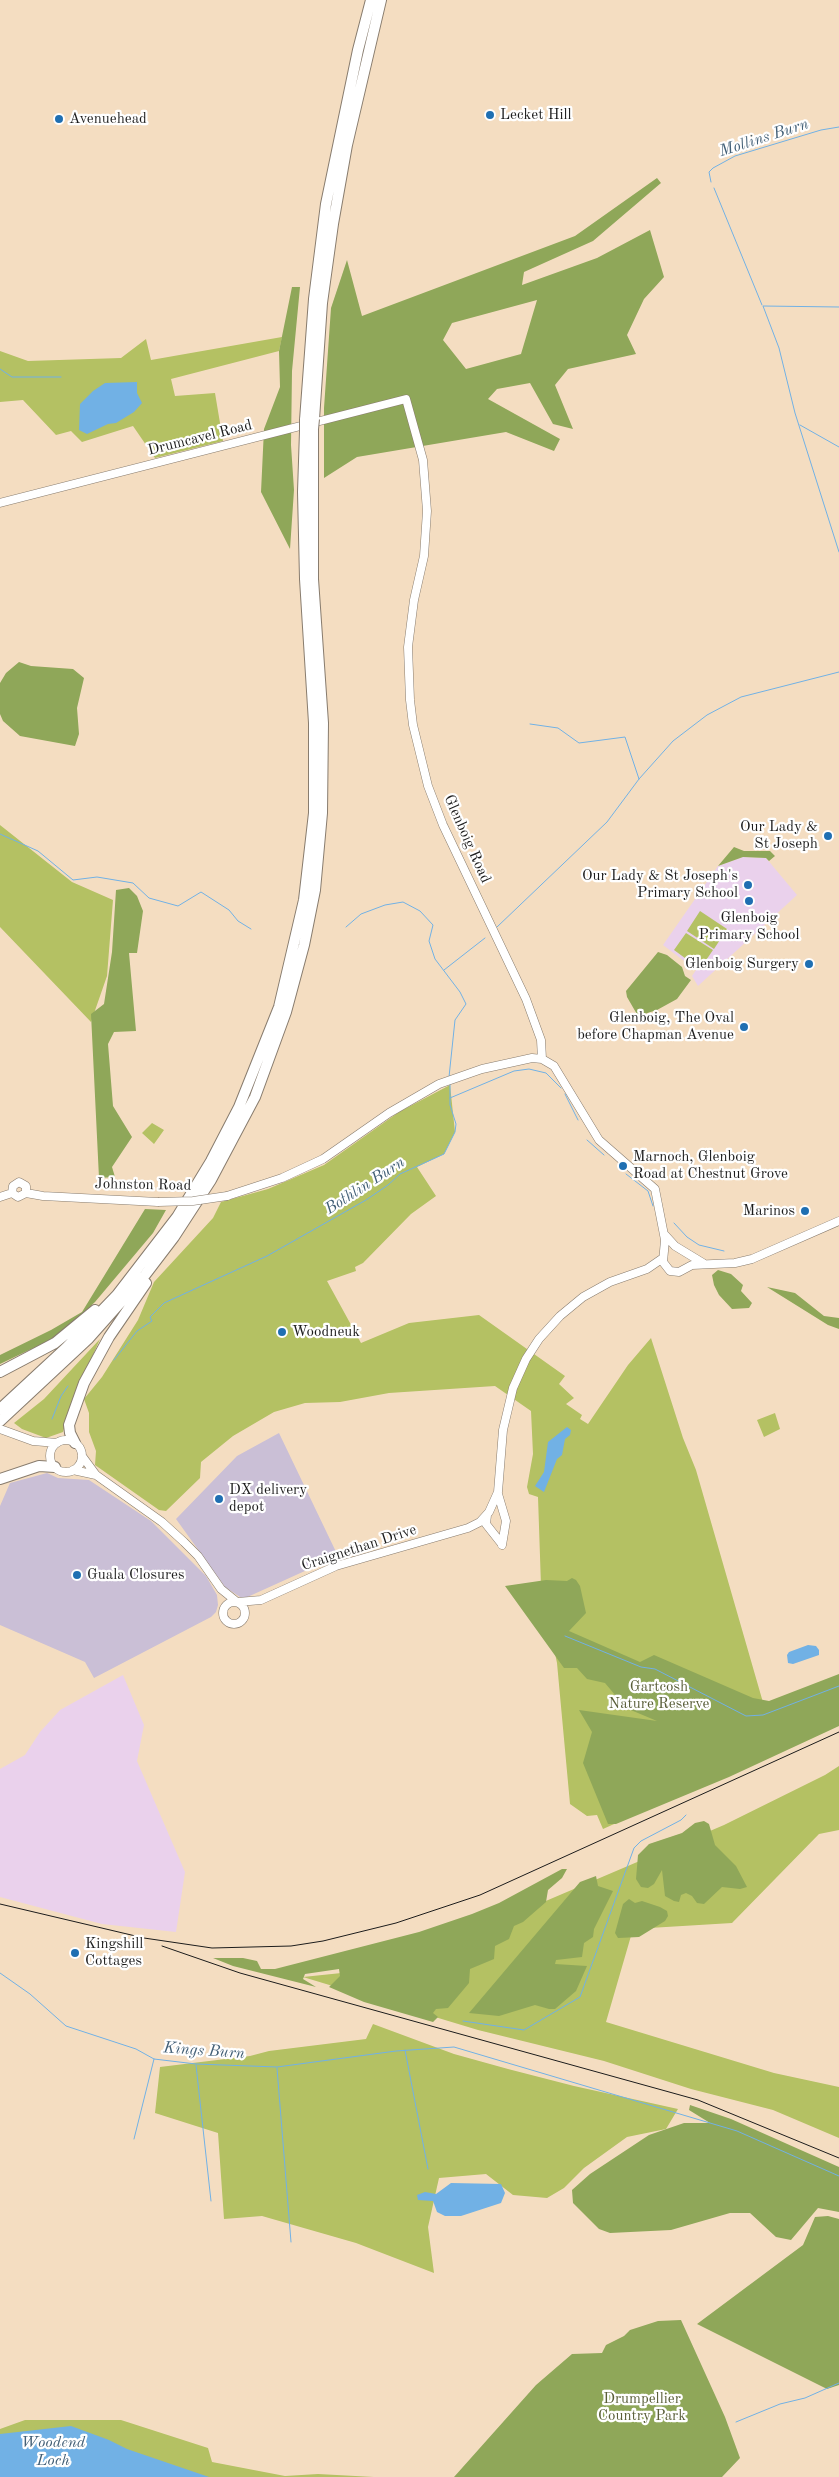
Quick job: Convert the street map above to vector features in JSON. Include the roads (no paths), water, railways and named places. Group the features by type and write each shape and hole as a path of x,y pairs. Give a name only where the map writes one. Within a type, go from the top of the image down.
{"highway":[{"path":"75,1443 70,1433 69,1425 87,1377 109,1336 174,1242 255,1097 286,1012 304,945 315,890 324,768 313,580 309,425 314,299 326,204 348,96 371,0"},
{"path":"0,1409 66,1348 117,1295 161,1240 193,1193 239,1107 265,1046 282,998 304,900 314,812 315,770 305,579 303,492 309,425 322,303 333,224 347,146 381,0"},
{"path":"0,1372 42,1351 65,1336 86,1318 128,1274 193,1193"},
{"path":"0,1421 89,1338 145,1275 195,1206"},
{"path":"0,1479 39,1466 53,1464"}],"street":[{"name":"Drumcavel Road","path":"0,503 406,399"},
{"name":"Glenboig Road","path":"406,399 422,460 427,511 424,556 414,600 408,648 413,726 428,786 526,999 541,1040 542,1059"},
{"name":"Johnston Road","path":"12,1193 18,1198 26,1193 43,1196 158,1202 193,1201 227,1196 282,1178 322,1159 389,1113 439,1084 516,1061 532,1058 542,1059"},
{"path":"542,1059 554,1066 564,1080 587,1124 599,1140 624,1163 652,1184 659,1200 661,1222 665,1235 664,1256 667,1269"},
{"name":"Johnston Road","path":"12,1193 13,1186 19,1182 26,1186 26,1193"},
{"name":"Johnston Road","path":"0,1197 12,1193"},
{"path":"646,1268 667,1269 676,1272 692,1265 735,1263 752,1259 839,1221"},
{"path":"665,1235 686,1254 705,1264"},
{"path":"498,1492 506,1521 502,1544 486,1524 488,1514 498,1492 503,1430 509,1401 521,1370 532,1349 560,1316 583,1297 610,1282 646,1268 671,1249 678,1248"},
{"path":"684,1269 688,1262 686,1254"},
{"path":"0,1429 33,1441 57,1443 66,1440 75,1443 96,1475 162,1522 198,1556 221,1589 246,1610 245,1617 240,1623 231,1624 224,1617 221,1589"},
{"path":"33,1441 45,1451 53,1464 63,1471 73,1470 96,1475"},
{"path":"53,1464 50,1453 57,1443"},
{"path":"73,1470 79,1464 82,1456"},
{"path":"488,1514 495,1510 504,1514"},
{"name":"Craignethan Drive","path":"245,1617 251,1608 261,1600 336,1566 468,1528 488,1514"},
{"path":"491,1530 499,1531 504,1527"},
{"name":"Craignethan Drive","path":"468,1528 491,1530"},
{"name":"Craignethan Drive","path":"238,1602 261,1600"},
{"path":"224,1609 231,1602 238,1602"}],"water":[{"path":"137,382 137,393 142,403 134,412 116,423 108,424 87,434 79,430 80,404 93,391 105,383"},
{"path":"567,1427 571,1430 570,1435 565,1439 562,1455 557,1459 544,1492 535,1486 544,1472 548,1442"},
{"path":"808,1645 816,1646 819,1650 819,1655 793,1664 788,1663 787,1655 789,1652"},
{"path":"451,2183 501,2184 505,2193 501,2203 461,2216 445,2216 437,2212 433,2201 418,2200 417,2195 425,2192 436,2194"},
{"name":"Woodend Loch","path":"71,2426 127,2449 209,2477 0,2477 0,2434"}],"waterway":[{"name":"Mollins Burn","path":"711,182 709,172 735,156 821,130 839,127"},
{"path":"714,188 762,305"},
{"path":"839,307 763,306 779,348 795,413 839,552"},
{"path":"0,369 12,377 61,377"},
{"path":"800,425 839,447"},
{"path":"497,927 607,822 639,779 673,741 707,715 741,697 839,672"},
{"path":"530,724 558,728 579,743 625,737 639,779"},
{"name":"Bothlin Burn","path":"0,834 38,851 73,880 97,877 133,883 149,898 178,906 201,892 229,910 238,921 251,929"},
{"name":"Bothlin Burn","path":"346,927 361,914 385,905 403,902 420,911 433,925 429,941 435,959 460,992 466,1004 455,1020 449,1077"},
{"path":"444,970 485,938"},
{"path":"450,1098 514,1071 529,1069 546,1073 561,1088"},
{"name":"Bothlin Burn","path":"114,1360 137,1331 152,1321 150,1317 164,1303 267,1256 366,1200 400,1174 444,1154 455,1132 456,1124 450,1105 450,1084"},
{"path":"565,1094 578,1120"},
{"path":"587,1140 604,1155"},
{"path":"626,1174 648,1191 653,1206"},
{"path":"674,1223 687,1237 699,1245 724,1251"},
{"name":"Bothlin Burn","path":"52,1419 61,1396 68,1386"},
{"path":"565,1636 641,1667 655,1669 746,1716 763,1715 839,1686"},
{"path":"463,2021 524,2030 580,1997 634,1848 641,1841 681,1820 686,1815"},
{"name":"Kings Burn","path":"0,1973 30,1994 66,2026 136,2049 154,2059 196,2064 277,2067 396,2051 454,2047 737,2131 839,2176"},
{"path":"405,2050 428,2169"},
{"path":"134,2139 154,2059"},
{"path":"196,2065 211,2201"},
{"path":"277,2068 291,2242"},
{"path":"736,2422 780,2404 805,2398 839,2383"}],"railway":[{"path":"0,1904 144,1938 212,1948 291,1946 323,1941 396,1923 480,1895 839,1732"},
{"path":"162,1946 240,1973 698,2100 839,2158"}],"place":[{"name":"Lecket Hill","path":"490,115"},
{"name":"Avenuehead","path":"59,119"},
{"name":"Our Lady & St Joseph","path":"828,836"},
{"name":"Our Lady & St Joseph's Primary School","path":"748,885"},
{"name":"Glenboig Primary School","path":"749,901"},
{"name":"Glenboig Surgery","path":"809,964"},
{"name":"Glenboig, The Oval before Chapman Avenue","path":"744,1027"},
{"name":"Marnoch, Glenboig Road at Chestnut Grove","path":"623,1166"},
{"name":"Marinos","path":"805,1211"},
{"name":"Woodneuk","path":"282,1332"},
{"name":"DX delivery depot","path":"219,1499"},
{"name":"Guala Closures","path":"77,1575"},
{"name":"Kingshill Cottages","path":"75,1953"}],"park label":[{"name":"Gartcosh Nature Reserve","path":"659,1696"},
{"name":"Drumpellier Country Park","path":"642,2408"}]}
